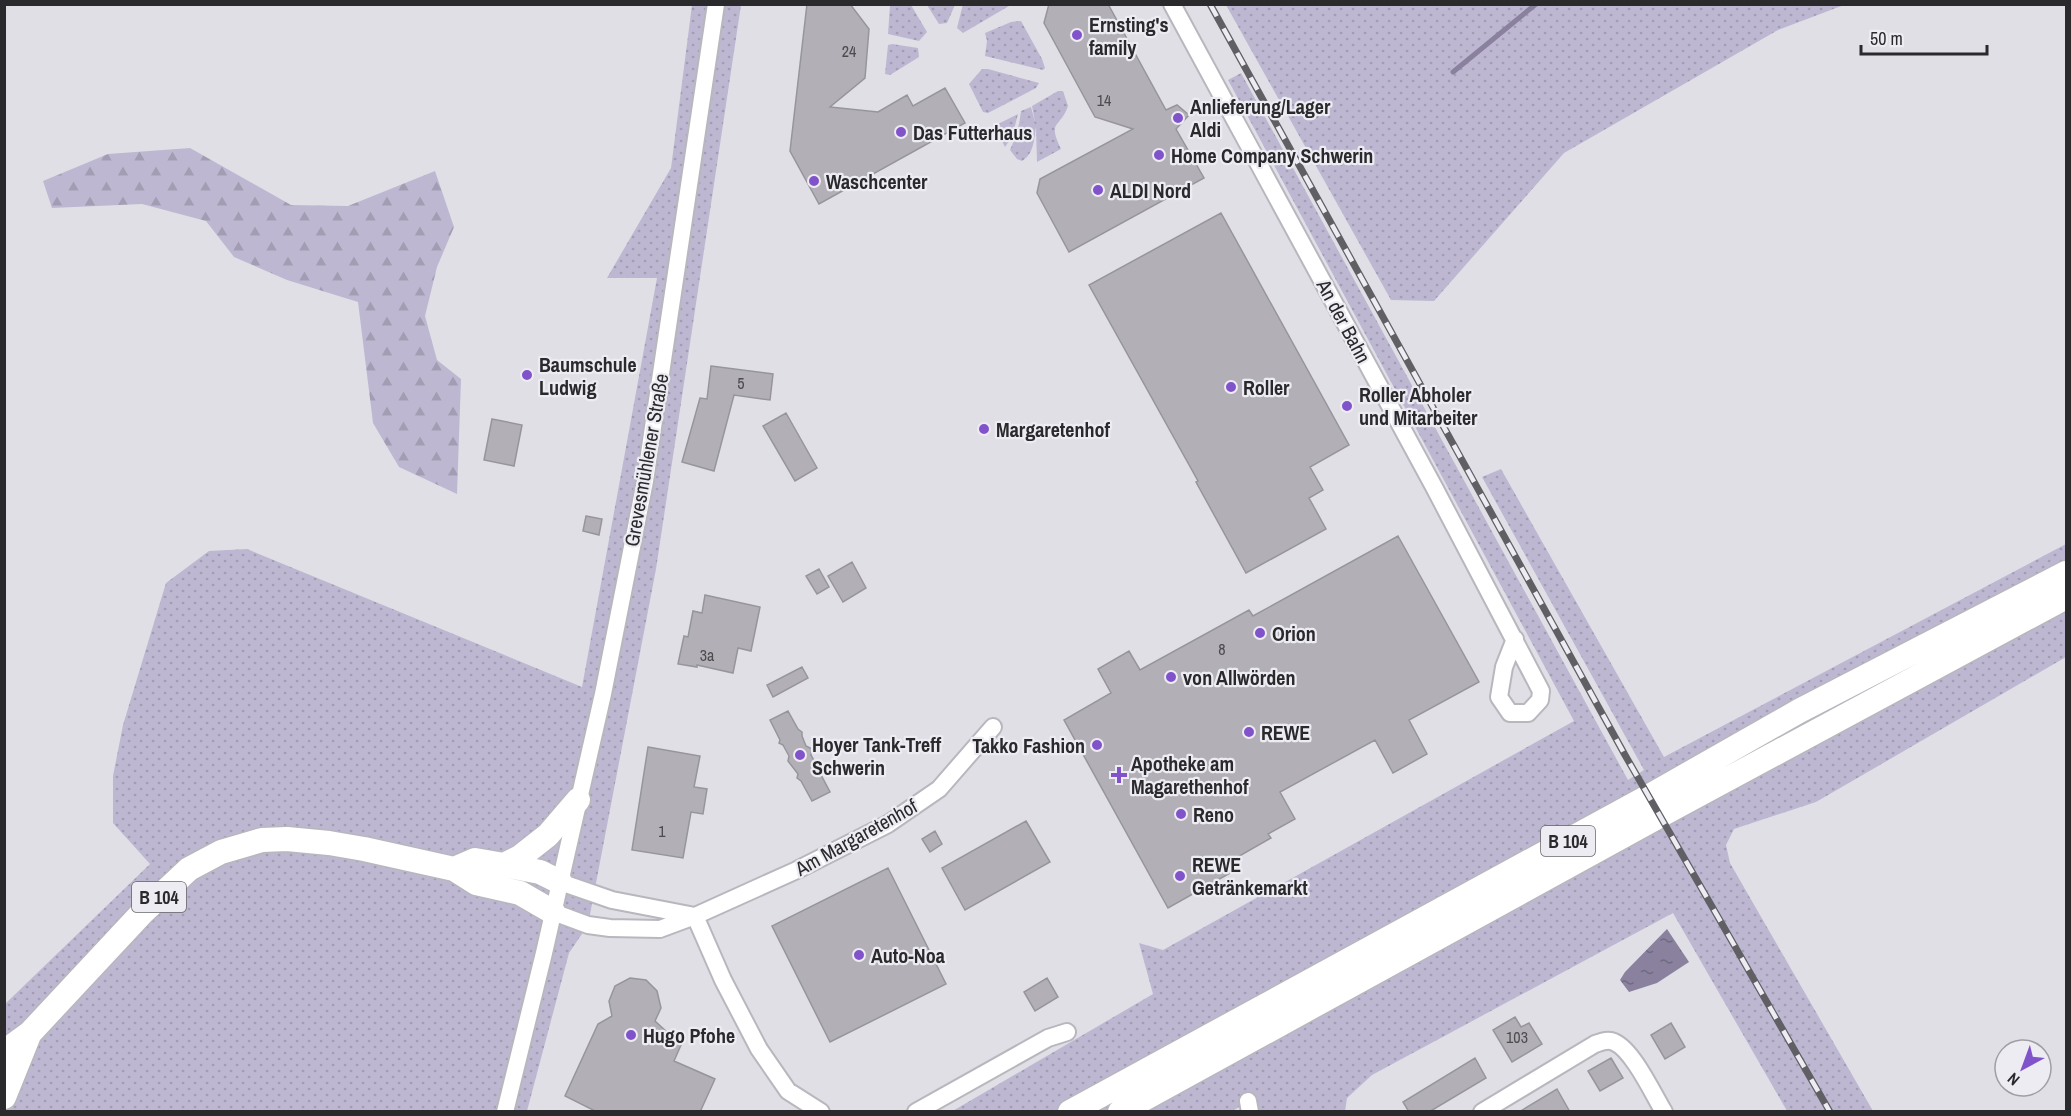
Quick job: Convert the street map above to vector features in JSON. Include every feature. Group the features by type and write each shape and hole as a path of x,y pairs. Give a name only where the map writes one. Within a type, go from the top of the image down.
{"highway":[{"name":"B 104","path":"1070,1112 1632,806 1799,711 2067,573"},
{"name":"B 104","path":"1120,1112 1664,813 2067,597"},
{"path":"504,865 537,846 578,800"},
{"name":"B 104","path":"4,1053 30,1033 142,913 189,869 221,852 262,840 287,838 364,849 454,869 476,883 520,894 553,912"},
{"path":"454,869 475,860 540,872 560,882"},
{"name":"B 104","path":"4,1097 30,1033"}],"street":[{"name":"Grevesmühlener Straße","path":"505,1112 603,694 645,481 716,4"},
{"name":"An der Bahn","path":"1172,4 1515,639"},
{"name":"Am Margaretenhof","path":"553,912 588,925 610,928 660,929 695,916 797,870 888,824 939,789 993,727"},
{"path":"560,882 612,900 695,916 723,980 759,1049 788,1091 821,1112"},
{"path":"916,1112 1048,1038 1067,1032"},
{"path":"1482,1112 1595,1044 1604,1041 1613,1041 1630,1056 1664,1112"}],"green space":[{"path":"963,4 1008,4 1009,6 963,33 957,28"},
{"path":"692,5 741,5 656,569 588,925 569,953 527,1111 5,1112 5,1004 150,864 113,823 113,776 123,725 166,583 209,551 247,549 582,687 657,278 607,278 671,168"},
{"path":"890,5 911,5 927,32 919,41 888,34"},
{"path":"927,5 955,5 947,23 939,24"},
{"path":"1226,5 1844,5 1778,30 1564,153 1434,301 1391,300"},
{"path":"1021,21 1042,59 1045,68 1043,70 985,56 987,41 985,33 1011,22"},
{"path":"888,45 918,48 919,57 890,75 885,74"},
{"path":"982,69 1039,83 1036,88 988,113 983,112 969,84"},
{"path":"1241,73 1628,780 1644,770 1482,477 1501,469 1664,757 2066,544 2066,657 1816,802 1734,829 1726,845 1730,863 1873,1111 1787,1111 1673,913 1372,1075 1347,1098 1345,1111 1248,1111 1244,1104 1231,1112 951,1112 1153,994 1139,943 1163,950 1574,721 1228,80"},
{"path":"1058,91 1063,91 1068,106 1055,129 1061,149 1037,162 1036,127 1033,146 1029,154 1022,161 1017,159 1010,150 1018,131 1021,111 1031,107 1035,122 1032,106"},
{"path":"1018,114 1012,137 1005,147 994,126"},
{"path":"1026,121 1035,123 1035,136 1028,138 1024,148 1018,148 1015,139 1019,124"},
{"path":"190,148 291,205 348,206 435,171 454,227 437,267 425,316 437,360 461,379 457,494 399,467 373,423 358,302 287,280 234,257 206,221 142,204 52,208 43,181 108,154"}],"water":[{"path":"1667,929 1689,962 1657,983 1629,992 1620,980"}],"building":[{"path":"807,4 850,4 869,29 865,78 830,107 878,112 907,95 913,106 945,88 965,123 819,204 790,151"},
{"path":"1049,4 1108,4 1166,110 1177,105 1189,115 1176,129 1204,178 1069,252 1037,193 1040,179 1133,129 1095,117 1044,23"},
{"name":"Roller","path":"1221,213 1349,445 1310,467 1323,490 1309,498 1326,529 1246,573 1196,482 1198,481 1089,285"},
{"path":"711,366 773,374 770,400 734,395 714,471 682,462 700,398 707,399"},
{"path":"786,413 817,468 795,481 763,426"},
{"path":"492,419 522,425 514,466 484,460"},
{"path":"586,516 602,519 599,535 583,531"},
{"path":"1398,536 1479,682 1409,720 1427,754 1393,773 1375,740 1280,792 1295,819 1268,834 1271,838 1227,863 1232,872 1168,908 1064,720 1111,693 1098,669 1129,651 1140,670 1249,610 1253,616"},
{"path":"852,562 866,588 843,602 828,576"},
{"path":"819,569 829,587 817,594 806,576"},
{"path":"705,595 760,607 751,651 738,648 733,673 697,665 697,667 678,664 684,636 688,637 693,611 702,613"},
{"path":"802,667 808,678 773,697 767,685"},
{"name":"Hoyer Tank-Treff Schwerin","path":"788,711 802,732 806,746 812,749 811,755 816,764 821,766 819,771 830,792 812,801 797,778 798,774 788,761 789,756 783,745 779,743 780,740 770,720"},
{"path":"648,747 700,756 694,787 707,789 703,814 691,812 683,858 632,850"},
{"path":"1026,821 1050,862 965,910 942,868"},
{"path":"935,831 942,844 930,852 922,839"},
{"name":"Auto-Noa","path":"888,868 946,984 830,1042 772,926"},
{"name":"Hugo Pfohe","path":"630,978 646,980 657,991 661,1008 655,1021 681,1045 674,1061 715,1079 700,1112 597,1112 565,1096 598,1024 612,1016 609,1001 615,986"},
{"path":"1047,978 1058,997 1035,1011 1024,992"},
{"path":"1515,1017 1521,1027 1529,1023 1542,1044 1512,1062 1493,1030"},
{"path":"1671,1023 1685,1047 1665,1059 1651,1035"},
{"path":"1475,1058 1486,1078 1429,1112 1409,1112 1403,1102"},
{"path":"1611,1058 1623,1078 1600,1091 1588,1071"},
{"path":"1557,1089 1570,1112 1519,1112"}],"waterway":[{"path":"1453,72 1536,4"}],"railway":[{"path":"1210,4 1625,755 1830,1112"}],"place":[{"name":"Ernsting's family","path":"1077,35"},
{"name":"Anlieferung/Lager Aldi","path":"1178,118"},
{"name":"Das Futterhaus","path":"901,132"},
{"name":"Home Company Schwerin","path":"1159,155"},
{"name":"Waschcenter","path":"814,181"},
{"name":"ALDI Nord","path":"1098,190"},
{"name":"Baumschule Ludwig","path":"527,375"},
{"name":"Roller","path":"1231,387"},
{"name":"Roller Abholer und Mitarbeiter","path":"1347,406"},
{"name":"Margaretenhof","path":"984,429"},
{"name":"Orion","path":"1260,633"},
{"name":"von Allwörden","path":"1171,677"},
{"name":"REWE","path":"1249,732"},
{"name":"Takko Fashion","path":"1097,745"},
{"name":"Hoyer Tank-Treff Schwerin","path":"800,755"},
{"name":"Apotheke am Magarethenhof","path":"1119,775"},
{"name":"Reno","path":"1181,814"},
{"name":"REWE Getränkemarkt","path":"1180,876"},
{"name":"Auto-Noa","path":"859,955"},
{"name":"Hugo Pfohe","path":"631,1035"}]}
